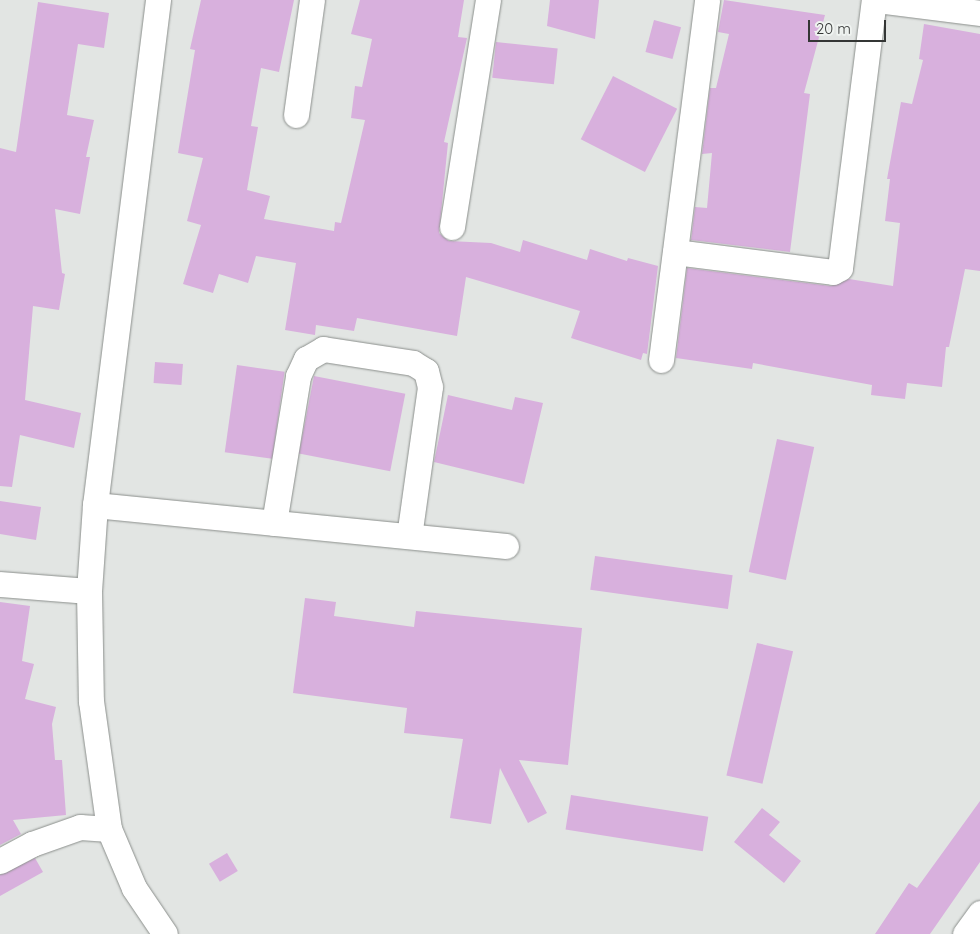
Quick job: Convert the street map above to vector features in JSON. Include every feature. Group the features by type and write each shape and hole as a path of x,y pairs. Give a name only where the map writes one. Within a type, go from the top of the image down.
{"street":[{"path":"158,0 95,505 89,591 91,701 108,830 134,888 165,934"},
{"path":"296,115 312,0"},
{"path":"452,227 488,0"},
{"path":"661,360 707,0"},
{"path":"675,252 833,272 840,268 875,0 980,13"},
{"path":"274,523 298,376 306,359 323,349 413,363 426,371 430,387 410,536"},
{"path":"95,505 506,546"},
{"path":"0,584 89,591"},
{"path":"0,860 32,844 80,827 108,830"},
{"path":"965,934 980,913"}],"building":[{"path":"201,0 294,0 279,72 261,68 251,126 258,127 247,190 270,196 264,219 334,231 335,222 341,223 365,120 351,118 355,86 362,87 372,39 351,34 360,0 464,0 458,37 467,38 444,142 448,143 439,233 449,241 491,243 520,252 523,240 587,260 590,249 627,261 628,258 658,266 647,354 643,353 641,360 571,338 580,311 466,277 457,336 357,318 354,331 316,325 315,335 285,330 296,263 256,256 248,283 219,274 213,293 183,284 201,225 187,221 203,158 178,153 195,50 190,49"},
{"path":"550,0 599,0 595,39 547,26"},
{"path":"724,0 825,15 804,93 810,94 790,252 691,240 695,207 707,208 712,153 702,154 710,88 716,88 729,34 718,32"},
{"path":"38,2 109,13 104,48 78,44 67,115 94,120 86,157 90,157 80,214 55,209 62,273 65,274 59,310 33,306 25,400 81,413 74,448 20,435 12,487 0,486 0,148 16,152"},
{"path":"654,20 681,27 673,59 645,52"},
{"path":"924,24 980,34 980,271 965,269 949,347 946,347 942,387 907,383 905,399 871,395 872,385 753,363 752,369 676,358 687,268 831,286 849,279 893,286 900,223 885,221 890,179 887,179 901,102 912,104 923,60 919,59"},
{"path":"496,42 558,48 554,84 492,78"},
{"path":"613,76 677,109 645,172 581,139"},
{"path":"155,362 183,364 181,385 154,383"},
{"path":"237,365 285,372 272,459 225,452"},
{"path":"314,376 405,394 390,471 299,454"},
{"path":"448,395 512,410 515,397 543,403 524,484 434,462"},
{"path":"777,439 814,447 786,580 749,572"},
{"path":"0,501 41,507 36,540 0,534"},
{"path":"595,556 733,575 728,609 590,590"},
{"path":"305,598 336,602 334,616 414,627 416,611 582,628 568,765 519,760 547,813 528,823 500,768 491,824 450,818 463,739 404,733 407,708 293,693"},
{"path":"0,602 30,606 22,661 34,664 25,699 56,707 52,724 55,760 62,760 66,815 13,820 21,834 0,845"},
{"path":"757,643 793,651 762,784 726,776"},
{"path":"571,795 708,817 703,851 566,830"},
{"path":"980,801 980,862 930,934 875,934 909,883 917,888"},
{"path":"762,808 780,822 769,835 801,861 784,883 734,842"},
{"path":"227,853 238,871 220,882 209,864"},
{"path":"35,858 43,872 0,896 0,875"}]}
